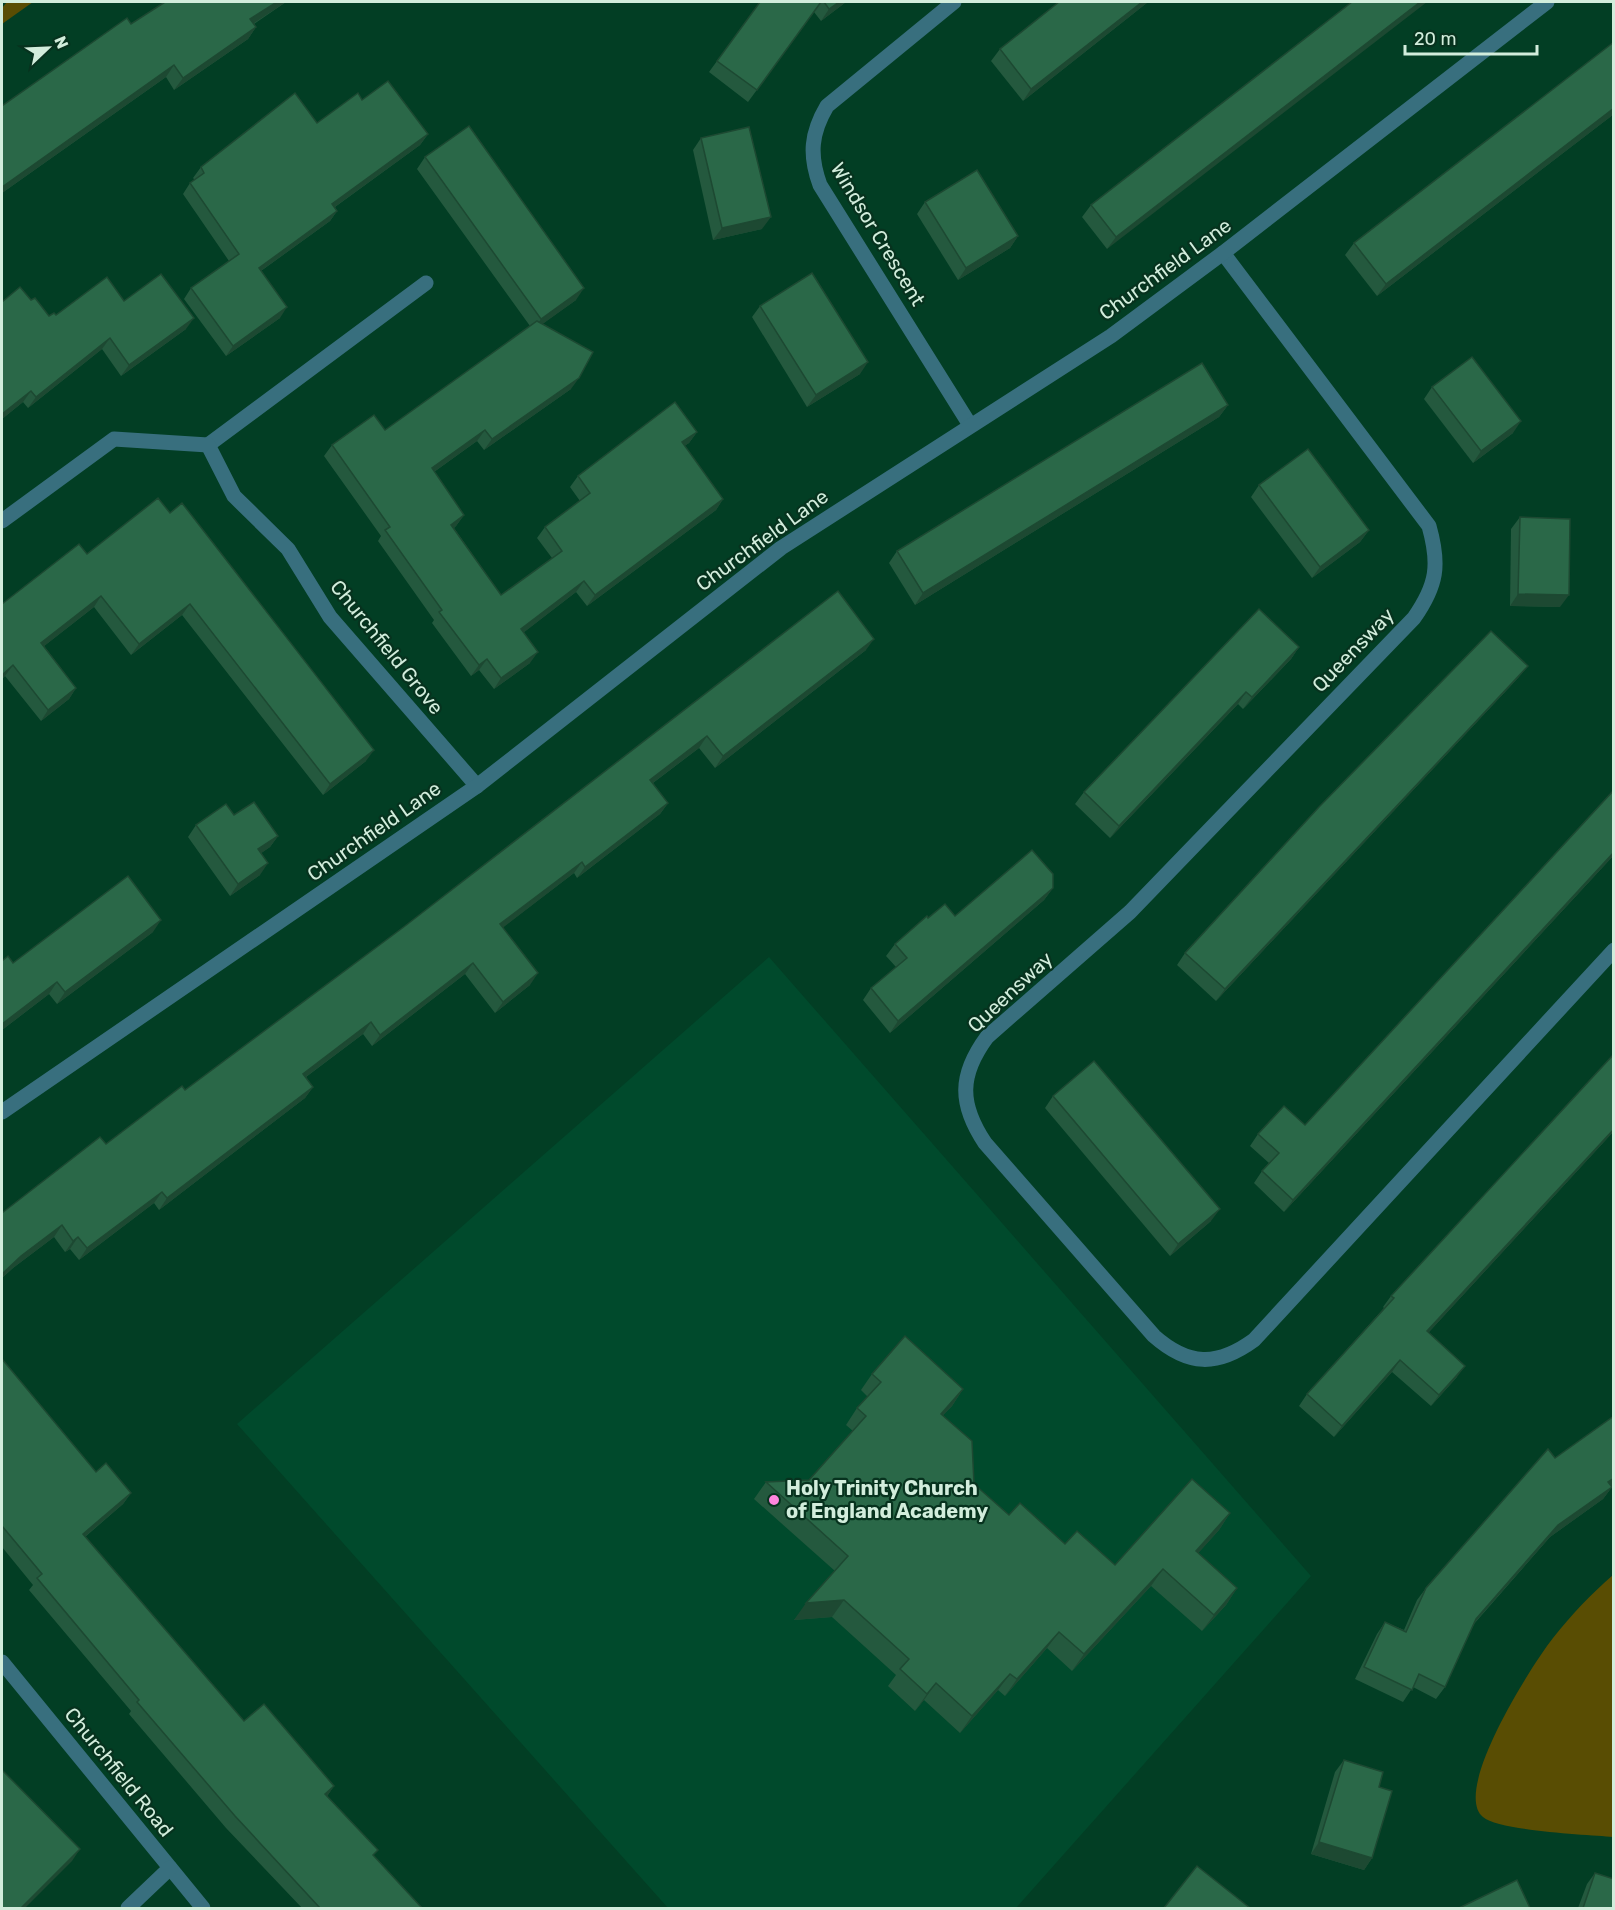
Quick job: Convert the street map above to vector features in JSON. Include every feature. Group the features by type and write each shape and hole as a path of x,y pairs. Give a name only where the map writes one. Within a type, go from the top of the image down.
{"street":[{"name":"Windsor Crescent","path":"954,2 827,106 817,124 812,144 813,166 820,185 970,425"},
{"name":"Churchfield Lane","path":"2,1112 477,786 781,548 1111,336 1223,253 1547,2"},
{"name":"Queensway","path":"1223,253 1429,526 1436,550 1436,575 1428,598 1414,618 1130,912 987,1037 974,1056 966,1078 966,1101 972,1123 985,1143 1154,1336 1171,1351 1192,1359 1214,1360 1236,1353 1254,1340 1614,950"},
{"path":"2,520 114,439 208,445 426,283"},
{"name":"Churchfield Grove","path":"208,445 234,496 288,549 330,617 477,786"},
{"name":"Churchfield Road","path":"2,1662 203,1908"},
{"path":"128,1908 170,1868"}],"shaded area":[{"path":"7,2 33,2 2,24 2,8"},
{"name":"Holy Trinity Church of England Academy","path":"769,957 1311,1576 1016,1908 668,1908 237,1424"},
{"path":"1613,1575 1613,1837 1545,1832 1492,1822 1483,1817 1476,1803 1478,1782 1498,1727 1529,1673 1553,1638"}],"building":[{"path":"165,2 277,2 250,19 256,27 183,78 174,65 2,187 2,106 127,18 131,24"},
{"path":"760,2 821,2 757,90 717,61"},
{"path":"824,2 839,2 829,9"},
{"path":"1059,2 1142,2 1031,89 1000,49"},
{"path":"1352,2 1420,2 1116,237 1091,205"},
{"path":"1614,42 1614,108 1386,284 1354,243"},
{"path":"388,81 428,134 332,204 337,211 259,268 287,307 233,346 191,288 239,254 190,183 204,173 201,167 295,93 317,123 358,93 362,100"},
{"path":"469,126 584,288 541,319 425,157"},
{"path":"749,127 771,217 722,228 701,138"},
{"path":"977,170 1018,236 966,268 925,202"},
{"path":"812,273 868,362 816,395 760,306"},
{"path":"161,274 194,318 129,365 110,338 36,397 31,391 2,414 2,302 20,287 31,300 35,298 49,316 54,313 56,315 107,277 124,301"},
{"path":"537,321 593,352 579,378 492,439 485,430 432,468 464,515 451,525 501,595 562,551 545,527 590,493 578,476 675,402 697,432 682,442 723,499 595,595 584,581 521,629 538,652 501,678 487,659 479,665 439,612 442,610 385,530 390,527 332,445 374,415 385,430"},
{"path":"1472,357 1521,421 1481,451 1432,387"},
{"path":"1202,363 1228,405 923,593 897,551"},
{"path":"1308,449 1369,530 1320,567 1259,485"},
{"path":"158,498 170,513 182,503 374,750 330,784 190,604 139,644 101,596 41,643 76,688 48,710 13,665 2,675 2,604 79,544 87,554"},
{"path":"1520,517 1570,519 1569,595 1518,594"},
{"path":"838,591 874,639 723,756 707,736 650,780 668,803 585,867 582,862 500,924 538,973 503,1002 473,963 380,1035 371,1022 303,1074 313,1087 167,1198 162,1192 87,1248 78,1237 73,1241 62,1225 21,1256 2,1274 2,1213 100,1137 106,1144 182,1086 185,1090 405,926"},
{"path":"1259,609 1299,647 1252,697 1246,692 1119,826 1084,792"},
{"path":"1491,631 1528,666 1225,989 1185,953 1319,807"},
{"path":"1614,790 1614,852 1293,1200 1262,1171 1279,1153 1258,1134 1284,1106 1305,1125"},
{"path":"254,802 278,836 258,849 268,863 238,884 196,825 226,804 234,815"},
{"path":"1032,850 1053,874 1053,888 898,1021 871,988 907,958 895,944 927,916 928,918 945,904 955,916"},
{"path":"128,876 161,920 65,992 57,982 2,1024 2,961 8,956 13,963"},
{"path":"1614,1054 1614,1129 1427,1331 1465,1366 1439,1395 1400,1360 1342,1426 1307,1394 1394,1298 1391,1296"},
{"path":"1094,1061 1220,1209 1178,1244 1053,1096"},
{"path":"905,1336 963,1389 941,1414 972,1441 974,1484 1009,1515 1020,1503 1065,1544 1077,1531 1115,1565 1192,1479 1230,1513 1196,1551 1237,1588 1214,1615 1163,1569 1084,1654 1059,1632 1017,1679 1010,1674 972,1716 936,1683 927,1694 900,1669 909,1659 844,1600 806,1603 848,1556 766,1482 809,1480 866,1416 857,1408 881,1382 872,1374"},
{"path":"2,1359 96,1472 106,1463 131,1493 83,1534 244,1721 264,1704 334,1786 325,1794 378,1850 373,1855 422,1908 320,1908 235,1816 137,1702 139,1700 37,1578 42,1574 2,1526"},
{"path":"1614,1416 1614,1478 1608,1482 1612,1487 1558,1525 1476,1619 1445,1687 1419,1674 1412,1690 1364,1667 1385,1622 1406,1632 1426,1588 1548,1449 1555,1458"},
{"path":"1344,1760 1383,1772 1379,1787 1392,1791 1372,1858 1319,1842"},
{"path":"2,1770 80,1849 21,1908 2,1908"},
{"path":"1197,1866 1250,1908 1164,1908"},
{"path":"1595,1873 1614,1879 1614,1908 1583,1908"},
{"path":"1517,1880 1530,1908 1459,1908"}],"place":[{"name":"Holy Trinity Church of England Academy","path":"774,1500"}]}
